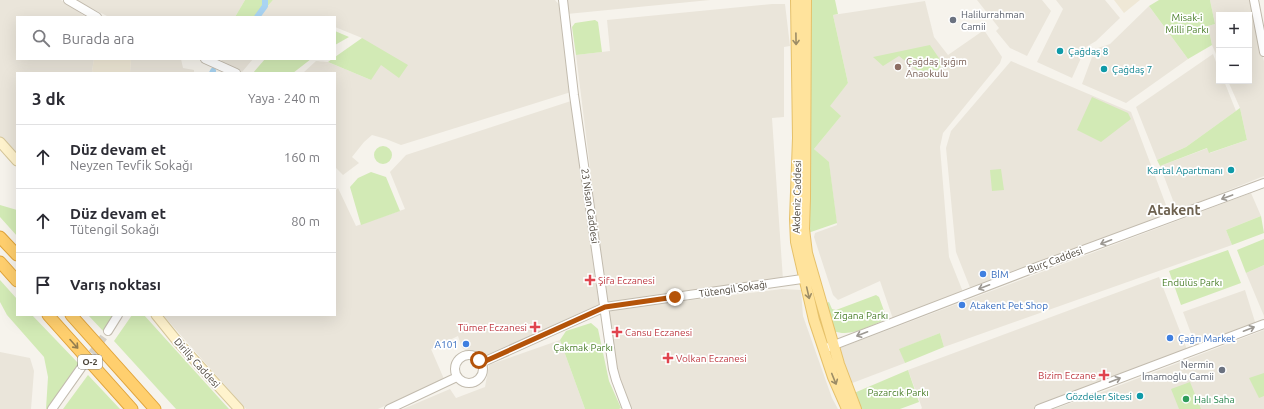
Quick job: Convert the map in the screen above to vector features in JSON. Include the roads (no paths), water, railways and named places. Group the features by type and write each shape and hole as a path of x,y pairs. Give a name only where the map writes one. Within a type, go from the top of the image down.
{"highway":[{"path":"0,236 16,254"},
{"path":"0,262 16,280"},
{"name":"O-2","path":"49,316 132,409"},
{"name":"O-2","path":"72,316 155,409"},
{"path":"112,360 160,409"}],"main road":[{"name":"Akdeniz Caddesi","path":"796,0 798,138 795,219 796,242 830,333 848,390 856,409"},
{"name":"Akdeniz Caddesi","path":"806,0 804,229 814,320 833,377 847,409"},
{"path":"0,142 16,160"},
{"name":"Diriliş Caddesi","path":"157,316 177,341 239,409"}],"street":[{"path":"68,0 95,16"},
{"name":"23 Nisan Caddesi","path":"563,0 574,95 613,369 627,409"},
{"path":"1254,0 1264,52"},
{"path":"207,60 234,72"},
{"name":"Burç Caddesi","path":"824,349 1037,267 1264,183"},
{"name":"Tütengil Sokağı","path":"481,363 605,307 809,278"},
{"path":"108,331 117,316"},
{"path":"1039,409 1264,324"},
{"path":"830,333 847,340"},
{"path":"462,357 475,357 481,363 482,372 475,382 463,382 457,377 455,372 456,364 462,357"},
{"path":"52,409 81,368"},
{"path":"389,409 457,377"}],"waterway":[{"path":"258,16 265,6 265,0"}],"tunnel":[{"path":"85,363 108,331"}],"place":[{"name":"Halilurrahman Camii","path":"953,20"},
{"name":"Çağdaş 8","path":"1060,51"},
{"name":"Çağdaş Işığım Anaokulu","path":"898,67"},
{"name":"Çağdaş 7","path":"1104,69"},
{"name":"Kartal Apartmanı","path":"1231,170"},
{"name":"BİM","path":"983,274"},
{"name":"Şifa Eczanesi","path":"590,280"},
{"name":"Atakent Pet Shop","path":"962,305"},
{"name":"Tümer Eczanesi","path":"535,327"},
{"name":"Cansu Eczanesi","path":"617,332"},
{"name":"Çağrı Market","path":"1170,338"},
{"name":"A101","path":"466,344"},
{"name":"Volkan Eczanesi","path":"668,358"},
{"name":"Nermin İmamoğlu Camii","path":"1222,370"},
{"name":"Bizim Eczane","path":"1104,375"},
{"name":"Gözdeler Sitesi","path":"1140,396"},
{"name":"Halı Saha","path":"1186,399"}],"district":[{"name":"Atakent","path":"1174,210"}],"park label":[{"name":"Misak-i Milli Parkı","path":"1187,22"},
{"name":"Endülüs Parkı","path":"1192,282"},
{"name":"Zigana Parkı","path":"861,315"},
{"name":"Çakmak Parkı","path":"583,347"},
{"name":"Pazarcık Parkı","path":"898,392"}]}
